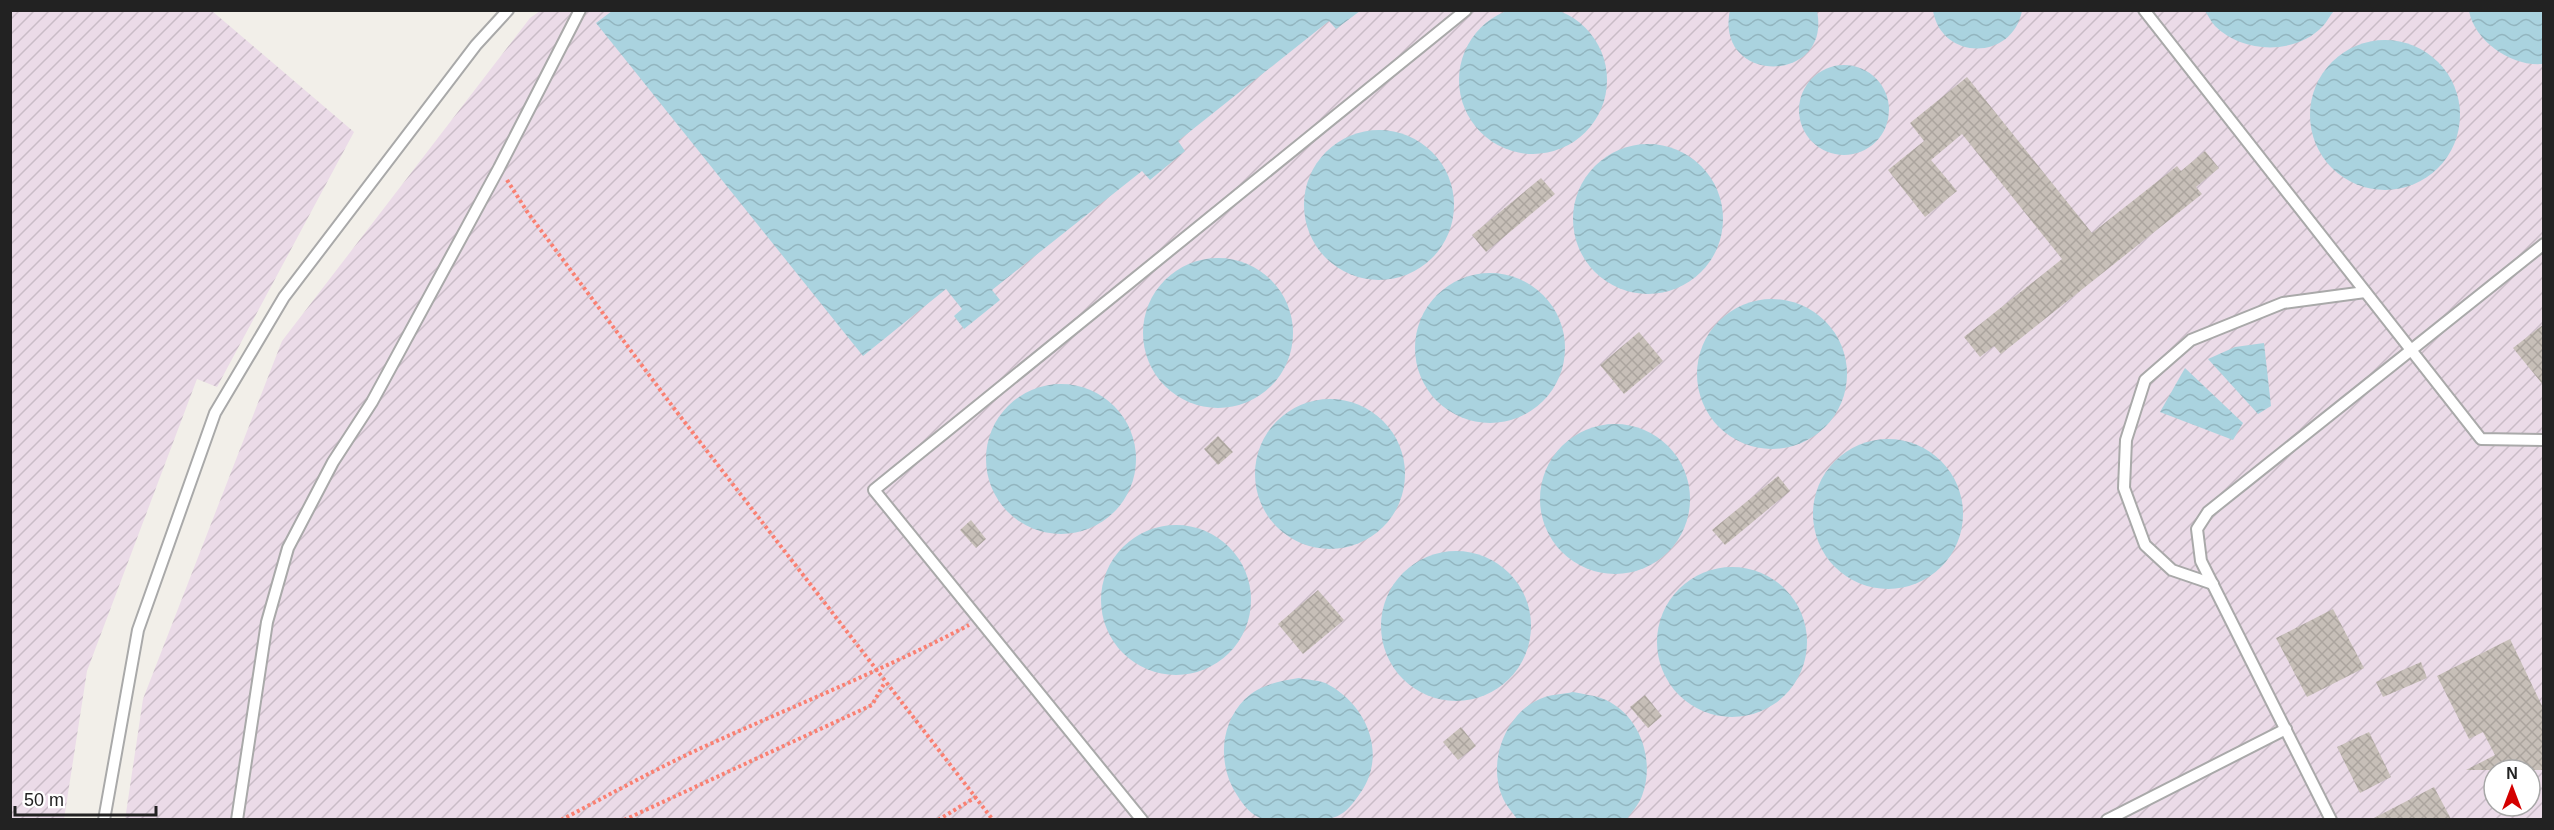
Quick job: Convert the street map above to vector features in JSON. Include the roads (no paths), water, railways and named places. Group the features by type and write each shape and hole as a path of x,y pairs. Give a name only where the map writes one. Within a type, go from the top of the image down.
{"lane":[{"path":"104,819 138,630 215,413 284,297 476,45 508,10"},
{"path":"237,819 267,622 288,548 333,462 372,402 499,168 580,10"},
{"path":"1142,819 874,490 1466,10"},
{"path":"2144,10 2481,439 2544,440"},
{"path":"2331,819 2201,561 2197,529 2208,512 2544,244"},
{"path":"2213,584 2172,570 2145,545 2124,488 2126,441 2145,380 2191,340 2283,303 2365,292"},
{"path":"2107,819 2286,729"}],"water":[{"path":"1533,6 1561,11 1574,18 1585,28 1595,39 1602,52 1607,80 1602,108 1595,121 1585,132 1574,142 1561,149 1533,154 1505,149 1492,142 1481,132 1471,121 1464,108 1459,80 1464,52 1471,39 1481,28 1492,18 1505,11"},
{"path":"1730,10 1817,11 1817,35 1807,53 1792,63 1773,66 1754,63 1739,52 1730,35"},
{"path":"1933,10 2022,11 2016,27 2005,39 1992,46 1977,48 1962,46 1949,39 1939,27"},
{"path":"612,11 1360,11 1336,29 1329,21 1178,141 1185,151 1150,180 1142,171 992,290 1000,300 964,329 954,316 962,309 946,289 863,356 596,23"},
{"path":"2205,11 2334,11 2323,26 2312,35 2299,42 2269,47 2240,42 2227,35 2214,24"},
{"path":"2469,11 2543,11 2543,64 2519,61 2497,50 2479,33"},
{"path":"2385,40 2414,46 2438,62 2454,86 2460,115 2454,144 2438,168 2414,184 2385,190 2356,184 2332,168 2316,144 2310,115 2316,86 2332,62 2356,46"},
{"path":"1844,65 1861,68 1876,78 1886,93 1889,110 1886,127 1876,142 1861,152 1844,155 1827,152 1812,142 1802,127 1799,110 1802,93 1812,78 1827,68"},
{"path":"1379,130 1408,136 1432,152 1448,176 1454,205 1448,234 1432,258 1408,274 1379,280 1350,274 1326,258 1310,234 1304,205 1310,176 1326,152 1350,136"},
{"path":"1648,144 1677,150 1701,166 1717,190 1723,219 1717,248 1701,272 1677,288 1648,294 1619,288 1595,272 1579,248 1573,219 1579,190 1595,166 1619,150"},
{"path":"1218,258 1247,264 1271,280 1287,304 1293,333 1287,362 1271,386 1247,402 1218,408 1189,402 1165,386 1149,362 1143,333 1149,304 1165,280 1189,264"},
{"path":"1490,273 1519,279 1543,295 1559,319 1565,348 1559,377 1543,401 1519,417 1490,423 1461,417 1437,401 1421,377 1415,348 1421,319 1437,295 1461,279"},
{"path":"1772,299 1801,305 1825,321 1841,345 1847,374 1841,403 1825,427 1801,443 1772,449 1743,443 1719,427 1703,403 1697,374 1703,345 1719,321 1743,305"},
{"path":"2264,343 2271,406 2258,414 2208,359 2235,347"},
{"path":"2185,368 2243,423 2233,440 2160,412"},
{"path":"1061,384 1090,390 1114,406 1130,430 1136,459 1130,488 1114,512 1090,528 1061,534 1032,528 1008,512 992,488 986,459 992,430 1008,406 1032,390"},
{"path":"1330,399 1359,405 1383,421 1399,445 1405,474 1399,503 1383,527 1359,543 1330,549 1301,543 1277,527 1261,503 1255,474 1261,445 1277,421 1301,405"},
{"path":"1615,424 1644,430 1668,446 1684,470 1690,499 1684,528 1668,552 1644,568 1615,574 1586,568 1562,552 1546,528 1540,499 1546,470 1562,446 1586,430"},
{"path":"1888,439 1917,445 1941,461 1957,485 1963,514 1957,543 1941,567 1917,583 1888,589 1859,583 1835,567 1819,543 1813,514 1819,485 1835,461 1859,445"},
{"path":"1176,525 1205,531 1229,547 1245,571 1251,600 1245,629 1229,653 1205,669 1176,675 1147,669 1123,653 1107,629 1101,600 1107,571 1123,547 1147,531"},
{"path":"1456,551 1485,557 1509,573 1525,597 1531,626 1525,655 1509,679 1485,695 1456,701 1427,695 1403,679 1387,655 1381,626 1387,597 1403,573 1427,557"},
{"path":"1732,567 1761,573 1785,589 1801,613 1807,642 1801,671 1785,695 1761,711 1732,717 1703,711 1679,695 1663,671 1657,642 1663,613 1679,589 1703,573"},
{"path":"1299,678 1326,683 1354,705 1369,732 1372,762 1369,777 1349,808 1337,816 1284,821 1259,818 1248,810 1231,784 1224,759 1226,733 1236,709 1251,694 1270,684"},
{"path":"1573,692 1601,698 1614,705 1634,725 1641,738 1647,767 1641,799 1627,819 1517,819 1503,799 1498,782 1499,752 1504,738 1520,712 1532,703 1548,696"}]}
